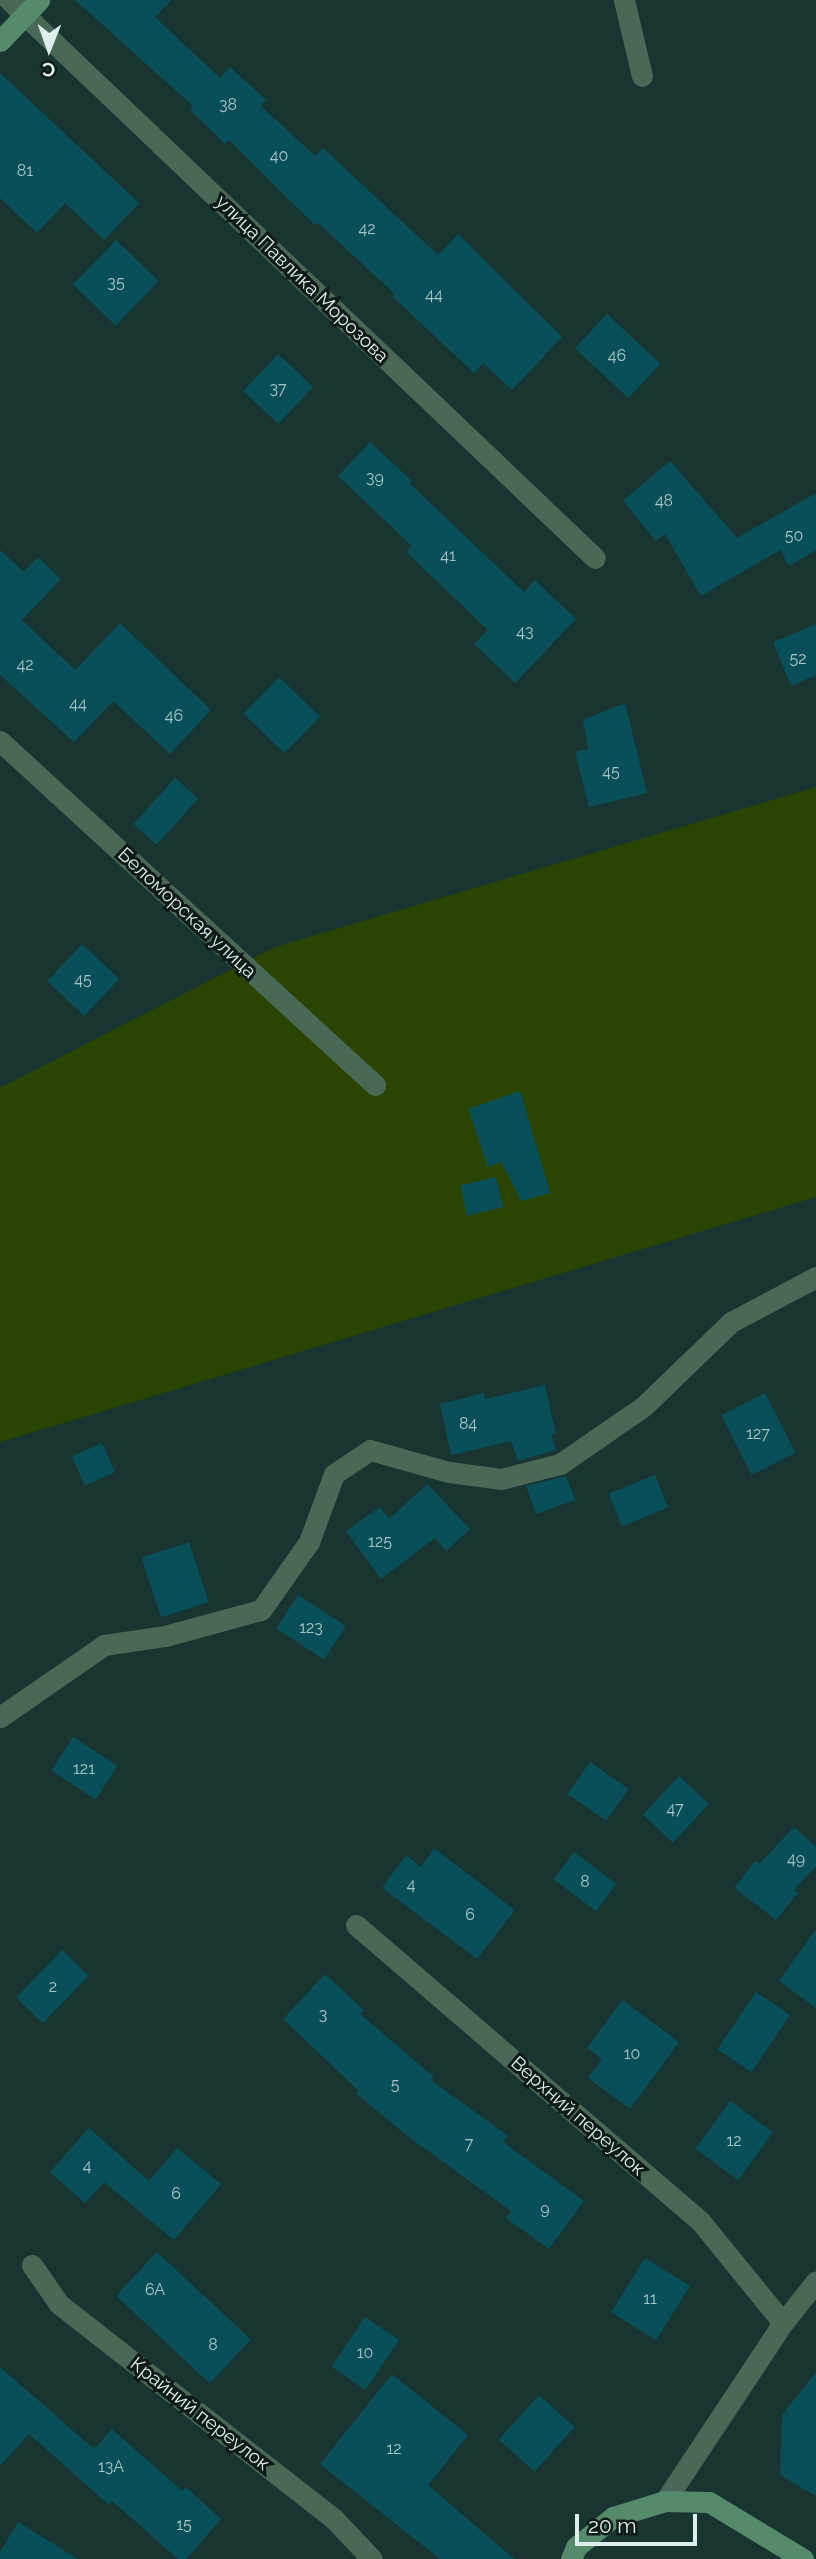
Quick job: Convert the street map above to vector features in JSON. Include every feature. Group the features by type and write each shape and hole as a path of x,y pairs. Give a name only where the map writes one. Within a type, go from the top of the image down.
{"street":[{"path":"624,0 642,76"},
{"path":"0,41 24,5"},
{"name":"улица Павлика Морозова","path":"24,5 595,558"},
{"name":"Беломорская улица","path":"0,741 375,1085"},
{"path":"0,1717 104,1645 165,1636 261,1610 309,1542 334,1474 370,1451 449,1472 501,1479 560,1464 644,1406 731,1322 816,1277"},
{"name":"Верхний переулок","path":"356,1925 701,2222 783,2323"},
{"name":"Крайний переулок","path":"32,2265 60,2304 334,2519 372,2559"},
{"path":"666,2501 783,2323 816,2281"},
{"path":"571,2559 576,2547 613,2517 666,2501 709,2502 803,2559"}],"green space":[{"path":"816,787 816,1197 0,1442 0,1088 275,947"}],"building":[{"path":"75,0 172,0 155,17 220,78 230,67 266,100 261,106 315,156 323,148 438,255 458,234 562,337 512,390 483,363 474,373 392,296 395,294 318,223 315,225 229,140 225,144 190,110 193,106"},
{"path":"0,73 139,203 104,240 65,203 37,233 0,198"},
{"path":"116,240 158,281 115,326 73,285"},
{"path":"607,314 660,364 628,398 575,348"},
{"path":"278,354 313,387 278,424 243,391"},
{"path":"370,442 412,481 409,483 524,592 535,580 576,619 515,683 474,644 488,630 406,552 412,546 338,476"},
{"path":"670,461 737,538 816,493 816,550 789,566 780,550 701,596 665,534 656,541 623,501"},
{"path":"0,550 24,572 38,557 61,579 22,620 75,670 120,623 211,710 170,754 113,701 74,742 0,675"},
{"path":"816,624 816,675 791,686 773,642"},
{"path":"279,677 320,717 285,753 244,714"},
{"path":"625,703 647,793 589,807 575,752 588,749 583,720"},
{"path":"175,778 198,799 157,845 134,824"},
{"path":"82,944 119,979 85,1016 47,981"},
{"path":"520,1091 550,1193 521,1201 501,1162 488,1167 468,1109"},
{"path":"496,1177 503,1207 467,1216 460,1185"},
{"path":"545,1385 556,1434 551,1435 556,1450 518,1461 511,1441 451,1455 440,1404 484,1393 485,1399"},
{"path":"765,1393 795,1453 752,1475 721,1415"},
{"path":"102,1443 115,1472 85,1486 72,1456"},
{"path":"655,1475 668,1507 622,1526 609,1494"},
{"path":"566,1476 575,1500 536,1514 526,1486"},
{"path":"427,1484 470,1529 446,1551 435,1538 381,1579 346,1531 380,1507 389,1519"},
{"path":"189,1542 208,1602 161,1617 141,1557"},
{"path":"298,1595 346,1626 324,1660 276,1629"},
{"path":"73,1737 117,1766 96,1799 51,1771"},
{"path":"590,1762 629,1789 606,1821 568,1794"},
{"path":"679,1776 709,1804 673,1843 643,1815"},
{"path":"794,1827 816,1847 816,1866 794,1890 798,1893 776,1920 734,1888 755,1861 759,1864"},
{"path":"434,1848 515,1910 477,1959 382,1888 406,1855 421,1867"},
{"path":"574,1852 616,1884 596,1911 554,1879"},
{"path":"816,1929 816,2008 779,1981"},
{"path":"62,1950 89,1976 43,2023 16,1997"},
{"path":"325,1974 364,2010 360,2014 434,2077 431,2080 508,2136 503,2142 584,2201 549,2249 506,2218 511,2211 406,2135 356,2093 358,2090 283,2019"},
{"path":"756,1992 790,2015 751,2072 717,2049"},
{"path":"622,2000 679,2042 630,2109 588,2078 602,2059 587,2048"},
{"path":"730,2101 773,2132 738,2180 695,2149"},
{"path":"89,2128 149,2181 177,2148 221,2184 174,2240 104,2182 85,2203 50,2172"},
{"path":"157,2252 251,2339 210,2383 116,2296"},
{"path":"645,2258 690,2286 656,2340 611,2312"},
{"path":"365,2317 399,2340 365,2390 331,2367"},
{"path":"0,2367 94,2449 112,2429 182,2491 186,2487 221,2519 186,2559 178,2559 112,2501 109,2505 29,2434 0,2466"},
{"path":"816,2372 816,2496 780,2475 782,2415"},
{"path":"392,2374 468,2435 428,2485 514,2559 440,2559 320,2464"},
{"path":"539,2395 575,2427 535,2472 499,2440"},
{"path":"18,2522 78,2559 0,2559 0,2552"}]}
